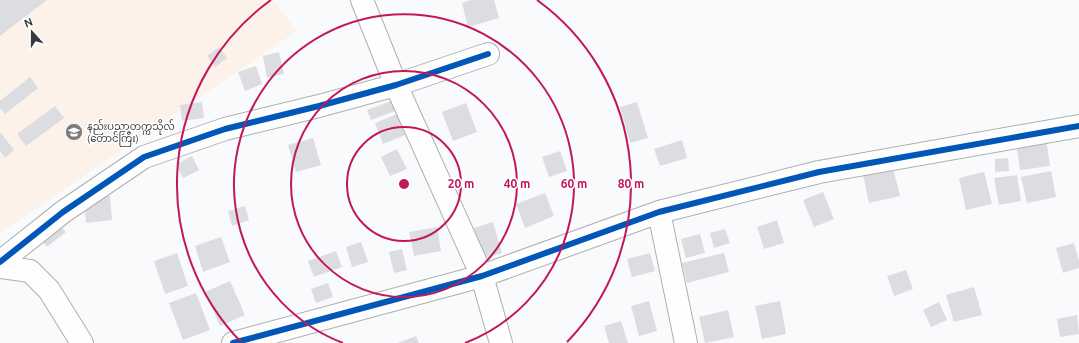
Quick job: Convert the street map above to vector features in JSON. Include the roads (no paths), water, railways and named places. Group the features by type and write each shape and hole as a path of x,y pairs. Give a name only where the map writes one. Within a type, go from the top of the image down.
{"street":[{"path":"362,0 396,85 482,276 501,343"},
{"path":"0,262 63,212 144,157 225,129 396,85 488,54"},
{"path":"233,343 482,276 659,212 819,172 1079,126"},
{"path":"659,212 686,343"},
{"path":"0,266 30,271 49,290 82,343"}],"place":[{"name":"နည်းပညာတက္ကသိုလ် (တောင်ကြီး)","path":"74,132"}]}
